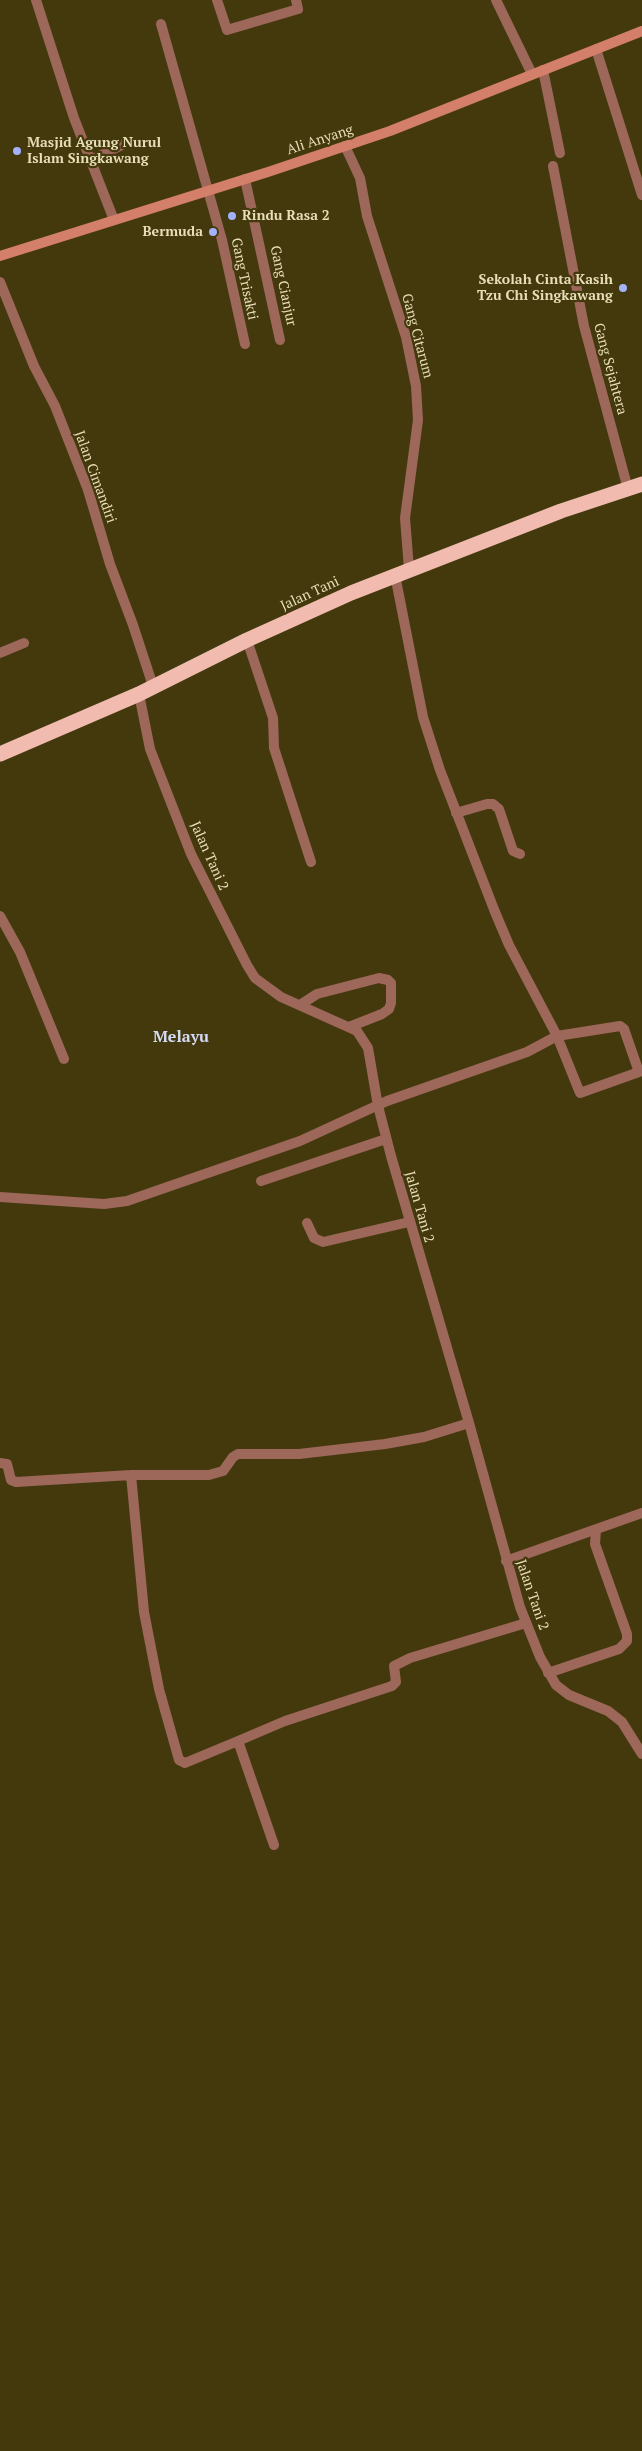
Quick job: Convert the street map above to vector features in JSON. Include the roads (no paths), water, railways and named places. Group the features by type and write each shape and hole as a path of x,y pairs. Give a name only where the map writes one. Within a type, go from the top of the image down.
{"highway":[{"name":"Jalan Tani","path":"0,754 139,694 248,640 402,572 561,511 635,486"}],"street":[{"path":"36,0 74,118 114,220"},
{"path":"217,0 226,30 298,9 296,0"},
{"path":"496,0 532,74"},
{"name":"Gang Trisakti","path":"160,24 208,190 245,344"},
{"name":"Ali Anyang","path":"0,256 390,131 642,31"},
{"path":"596,49 642,195"},
{"path":"543,70 560,153"},
{"path":"91,160 124,144"},
{"name":"Gang Citarum","path":"345,146 360,178 368,216 406,337 419,402 414,456 405,518 402,572 423,717 456,813 509,945 557,1036 580,1093 639,1072 624,1029 620,1026 557,1036"},
{"name":"Gang Sejahtera","path":"553,166 584,326 635,486"},
{"name":"Gang Cianjur","path":"245,179 280,340"},
{"name":"Jalan Cimandiri","path":"0,282 34,366 55,406 88,490 110,564 153,686"},
{"path":"248,640 273,718 274,748 311,862"},
{"path":"0,653 24,643"},
{"name":"Jalan Tani 2","path":"139,694 150,749 191,854 246,965 255,978 265,987 300,1006 357,1031 368,1048 378,1106 409,1222 469,1423 506,1561 526,1622 548,1673 556,1685 569,1695 608,1711 622,1722 639,1741 642,1754"},
{"path":"456,813 493,804 499,809 513,851 520,854"},
{"path":"0,916 20,952 64,1059"},
{"path":"300,1006 317,994 379,978 388,980 391,983 391,1004 389,1009 382,1014 349,1027"},
{"path":"0,1197 104,1204 127,1201 292,1144 378,1106 466,1074 501,1059 527,1052 557,1036"},
{"path":"261,1181 386,1138"},
{"path":"307,1223 314,1238 322,1242 409,1222"},
{"path":"0,1463 7,1464 11,1480 16,1482 131,1475 218,1474 227,1468 233,1457 238,1454 299,1454 385,1444 438,1433 469,1423"},
{"path":"131,1475 144,1612 160,1689 179,1760 185,1764 292,1718 392,1686 396,1682 394,1666 410,1658 526,1622"},
{"path":"506,1561 642,1513"},
{"path":"548,1673 619,1650 627,1641 627,1634 595,1544 596,1530"},
{"path":"238,1741 274,1845"}],"place":[{"name":"Masjid Agung Nurul Islam Singkawang","path":"17,151"},
{"name":"Rindu Rasa 2","path":"232,216"},
{"name":"Bermuda","path":"213,232"},
{"name":"Sekolah Cinta Kasih Tzu Chi Singkawang","path":"623,288"}],"district":[{"name":"Melayu","path":"181,1037"}]}
